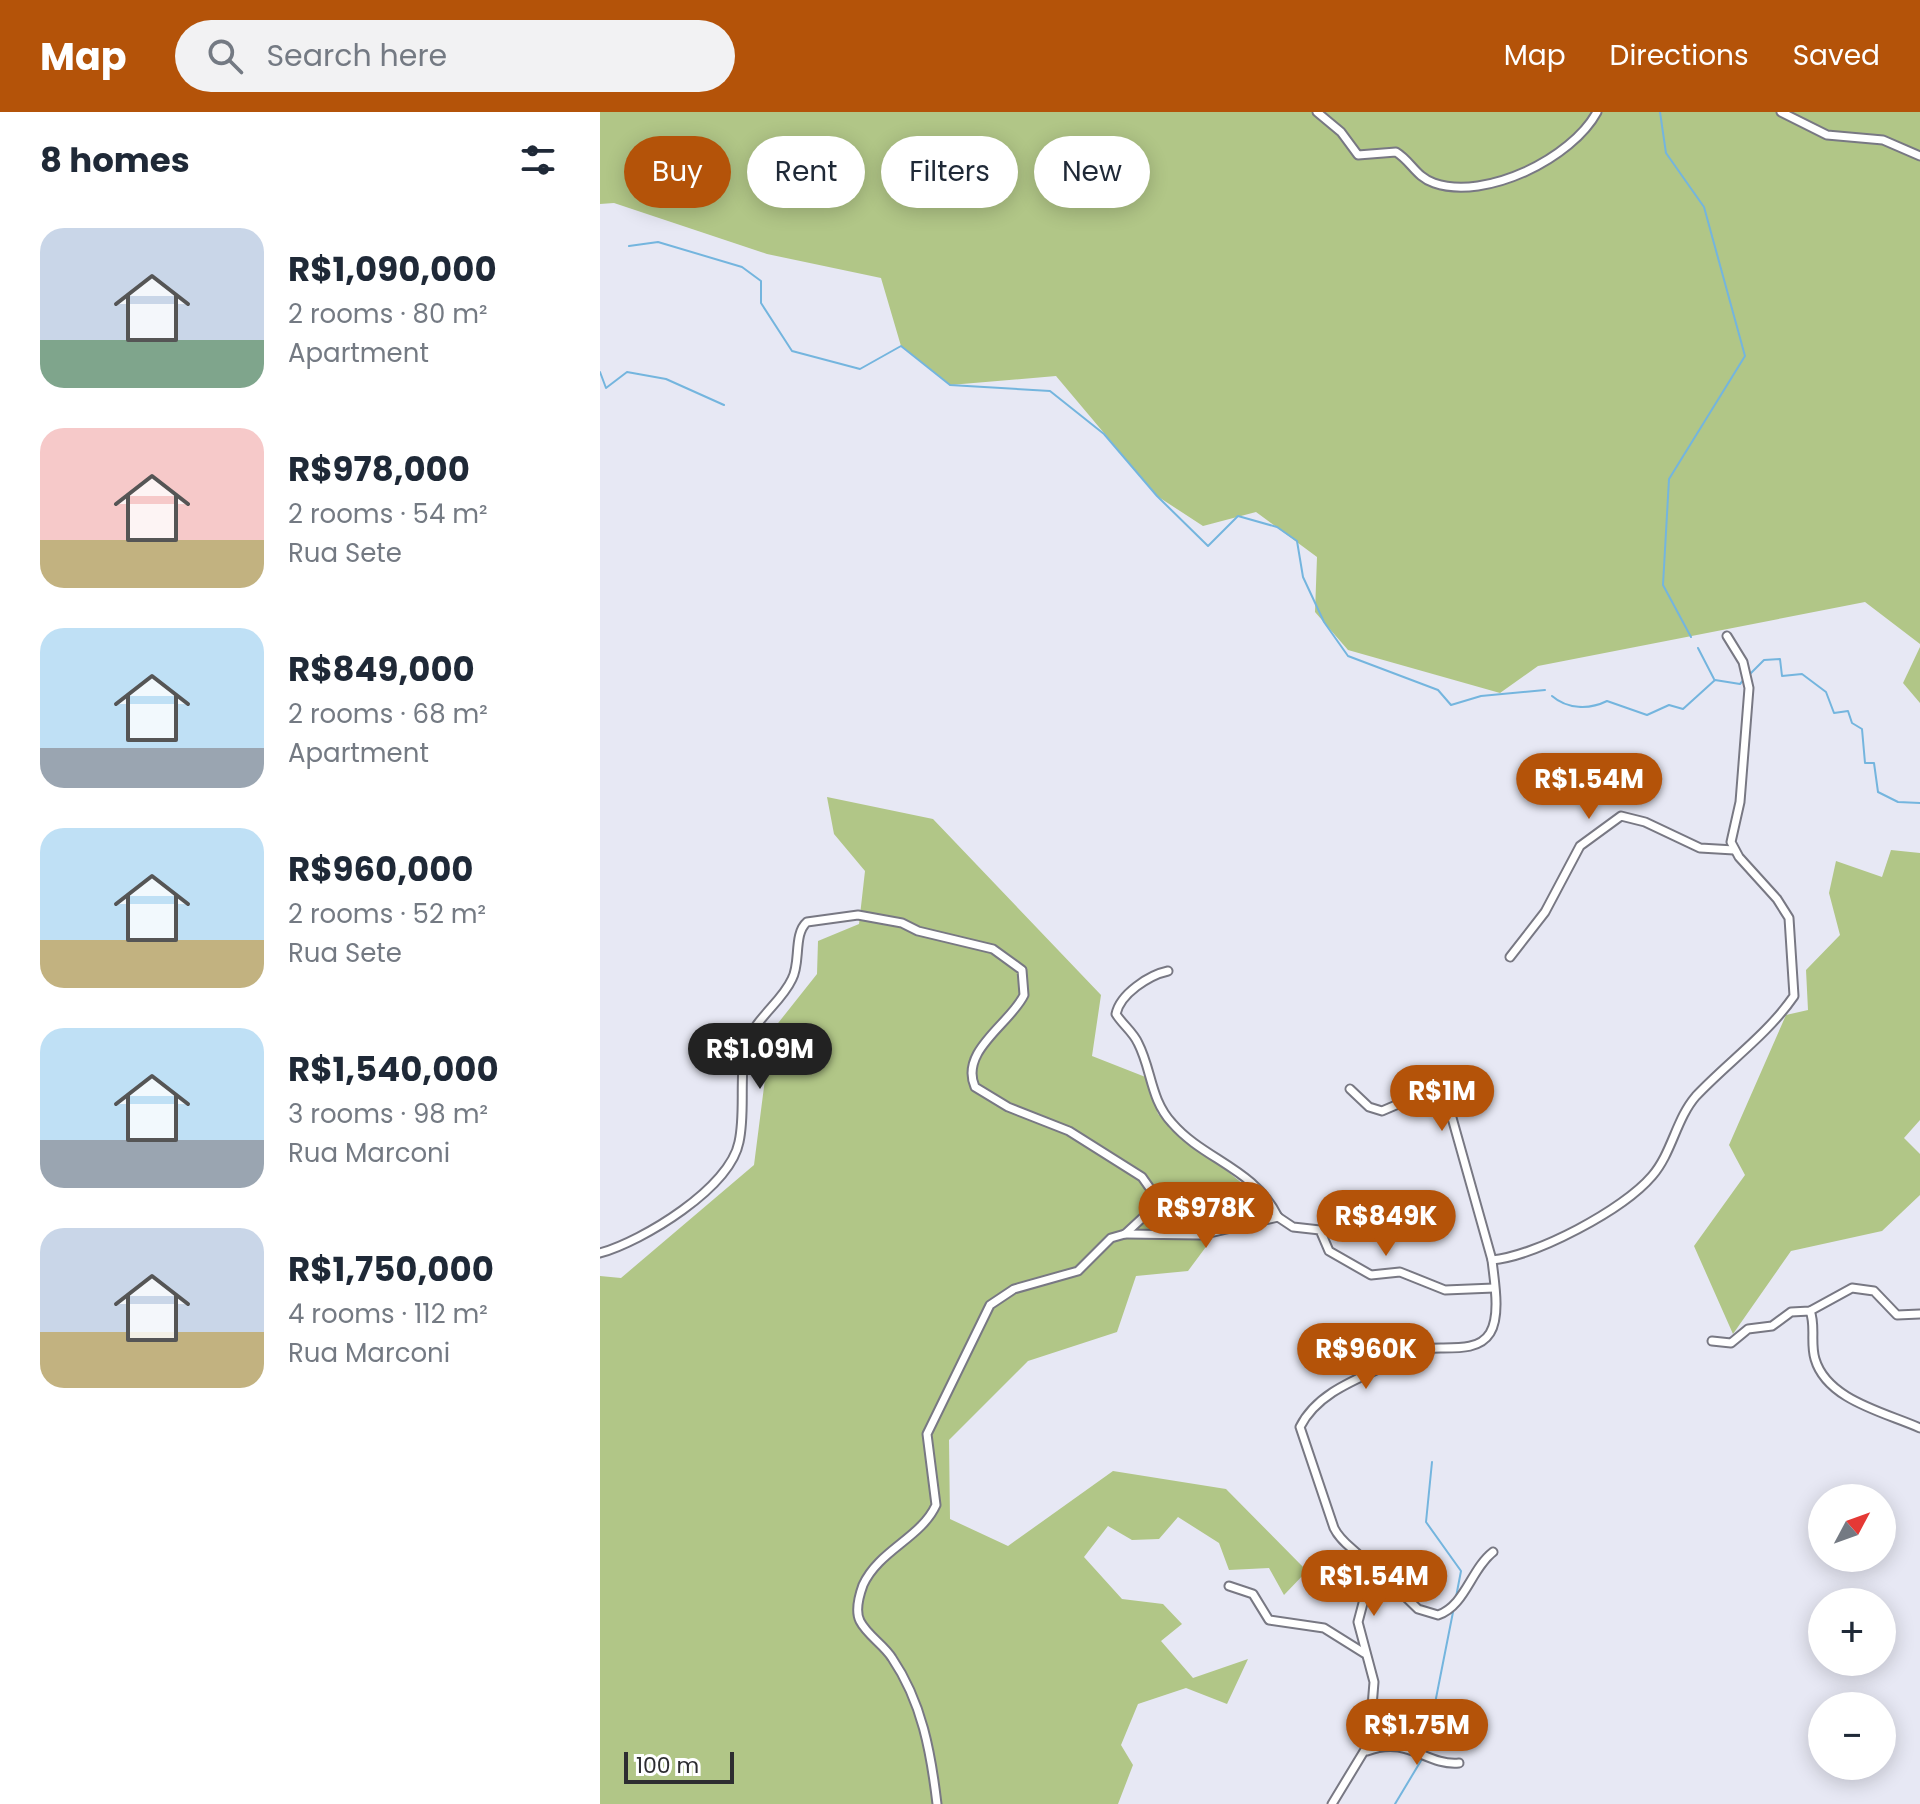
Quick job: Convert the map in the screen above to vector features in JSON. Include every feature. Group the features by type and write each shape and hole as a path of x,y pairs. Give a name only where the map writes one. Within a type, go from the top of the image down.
{"street":[{"path":"1317,112 1341,132 1358,155 1396,152 1420,177 1439,185 1457,187 1511,177 1536,167 1577,138 1597,112"},
{"path":"1781,112 1827,135 1883,140 1920,156"},
{"path":"1492,1260 1530,1253 1550,1244 1646,1182 1660,1165 1694,1099 1746,1050 1793,999 1795,979 1789,918 1777,899 1734,850 1732,831 1740,802 1749,688 1743,662 1727,636"},
{"path":"1510,957 1545,912 1580,846 1621,816 1645,822 1700,848 1734,850"},
{"path":"600,1253 624,1245 661,1223 701,1194 733,1160 739,1142 746,1047 753,1031 794,976 804,924 852,915 902,923 918,931 993,949 1022,970 1024,995 976,1055 972,1081 979,1092 1069,1131 1151,1186 1154,1194 1152,1209 1125,1234"},
{"path":"1168,971 1148,979 1115,1011 1140,1046 1155,1099 1168,1119 1240,1171 1271,1204 1278,1217 1293,1227 1320,1230 1329,1251 1371,1275 1400,1272 1445,1290 1494,1288"},
{"path":"1332,1804 1367,1751 1374,1693 1358,1622 1360,1606 1373,1580 1369,1565 1342,1541 1334,1528 1300,1427 1306,1416 1336,1390 1406,1353 1471,1346 1483,1341 1494,1324 1492,1260 1447,1100 1424,1093 1382,1111 1369,1107 1350,1089"},
{"path":"937,1804 932,1759 916,1707 891,1656 860,1620 859,1597 881,1559 932,1514 937,1488 927,1434 990,1305 1014,1289 1078,1271 1111,1238 1125,1234 1201,1235 1278,1217"},
{"path":"1712,1341 1731,1343 1748,1329 1772,1326 1791,1312 1810,1311 1852,1288 1874,1291 1897,1315 1920,1314"},
{"path":"1810,1311 1813,1318 1810,1344 1818,1368 1838,1392 1920,1428"},
{"path":"1373,1580 1384,1576 1418,1609 1438,1615 1455,1606 1481,1560 1493,1552"},
{"path":"1229,1586 1253,1594 1269,1620 1324,1628 1348,1640 1365,1654"},
{"path":"1367,1751 1402,1747 1422,1752 1440,1762 1459,1763"}],"green space":[{"path":"600,112 1920,112 1920,644 1865,602 1538,666 1500,693 1348,650 1315,612 1317,557 1256,512 1203,526 1157,496 1056,376 950,385 901,346 881,278 767,254 629,208 731,208 731,136 624,136 624,206 600,204"},
{"path":"1920,647 1920,703 1903,683"},
{"path":"827,797 933,819 1101,995 1092,1056 1148,1078 1158,1114 1249,1189 1188,1271 1136,1276 1117,1332 1028,1361 949,1440 950,1519 1008,1546 1113,1471 1226,1489 1307,1571 1284,1595 1269,1568 1229,1570 1219,1543 1178,1517 1159,1539 1132,1540 1108,1526 1084,1557 1122,1599 1163,1604 1182,1624 1161,1641 1193,1678 1248,1659 1227,1704 1186,1688 1138,1704 1121,1745 1133,1765 1118,1804 600,1804 600,1276 621,1278 754,1165 771,1032 817,974 818,941 859,924 865,871 834,834"},
{"path":"1891,850 1920,853 1920,1120 1904,1138 1920,1154 1920,1195 1882,1231 1791,1251 1733,1334 1694,1246 1745,1175 1729,1145 1786,1015 1808,1010 1806,970 1840,935 1829,893 1836,861 1882,877"}],"waterway":[{"path":"1660,112 1666,153 1704,207 1745,356 1669,479 1663,585 1691,637"},
{"path":"629,246 658,242 742,267 761,281 761,303 792,351 860,369 901,346 950,385 1050,391 1104,434 1157,496 1208,546 1238,516 1277,527 1297,541 1303,577 1324,622 1348,656 1438,690 1451,705 1481,696 1545,690"},
{"path":"600,372 606,388 627,372 666,379 724,405"},
{"path":"1698,648 1714,679"},
{"path":"1750,674 1764,660 1780,659 1782,676 1802,674 1826,692 1834,713 1848,711 1852,723 1862,729 1865,763 1874,763 1878,792 1898,802 1920,803"},
{"path":"1552,696 1564,704 1578,707 1607,701 1647,715 1669,705 1683,709 1715,680 1740,684 1745,678"},
{"path":"1432,1462 1426,1522 1461,1571 1456,1597"},
{"path":"1425,1754 1454,1607"},
{"path":"1395,1804 1422,1759"}]}
